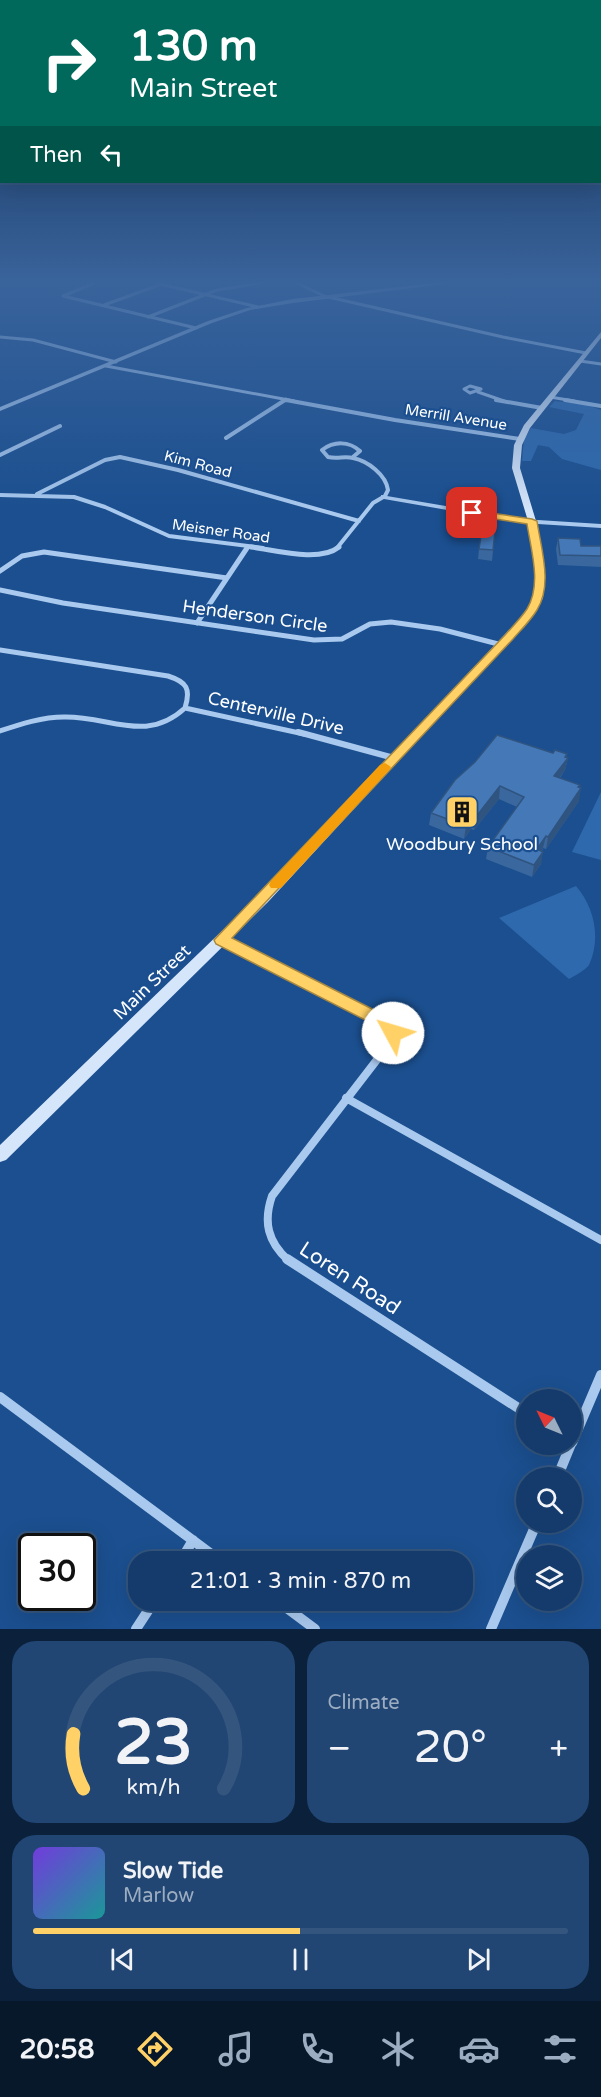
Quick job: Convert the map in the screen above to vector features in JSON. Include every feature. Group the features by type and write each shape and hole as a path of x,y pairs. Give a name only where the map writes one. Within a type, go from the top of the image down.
{"main road":[{"name":"Main Street","path":"0,1155 263,899 527,617 538,598 540,568 532,521 515,458 520,439 581,359"}],"street":[{"path":"105,359 116,362"},
{"path":"0,409 123,359"},
{"name":"Merrill Avenue","path":"106,366 394,420 520,439"},
{"path":"478,392 497,399 542,408"},
{"path":"550,397 601,406"},
{"path":"226,438 286,399"},
{"path":"0,455 60,426"},
{"path":"353,457 360,451 349,444 333,444 322,450 324,455 330,457 353,457 386,480 388,486 384,497 532,521 601,526"},
{"name":"Kim Road","path":"37,494 105,459 120,456 359,521"},
{"name":"Meisner Road","path":"0,495 64,496 89,501 169,536 311,556 326,555 336,550 374,503 384,497"},
{"path":"197,622 248,548"},
{"path":"0,571 21,556 44,552 227,578"},
{"name":"Henderson Circle","path":"0,590 63,603 332,641 348,637 370,624 386,621 502,645"},
{"name":"Centerville Drive","path":"0,650 175,678 188,687 189,696 185,708 301,733 394,758"},
{"path":"0,731 38,720 60,717 128,726 153,726 169,722 185,708"},
{"name":"Loren Road","path":"222,940 390,1028 393,1033 389,1043 272,1196 265,1215 267,1232 276,1249 290,1262 516,1407"},
{"path":"346,1098 601,1240"},
{"path":"582,1418 601,1375"},
{"path":"0,1396 208,1551"},
{"path":"491,1629 532,1533"},
{"path":"186,1551 193,1540"},
{"path":"136,1629 148,1611"},
{"path":"291,1611 315,1629"}],"shaded area":[{"path":"555,401 587,405 601,410 601,470 562,459 549,447 538,445 531,461 522,461 524,439 531,428 564,434 576,430 584,414 549,407"},
{"path":"601,792 601,860 572,852"},
{"path":"576,886 592,914 595,945 589,965 569,979 499,918"}],"building":[{"path":"488,530 495,531 493,550 479,549 481,536 486,536"},
{"path":"558,538 580,539 581,546 601,546 601,556 560,555"},
{"name":"Woodbury School","path":"497,735 553,753 555,750 567,754 565,757 568,758 554,776 580,785 578,787 581,788 548,837 546,836 537,849 543,852 534,865 488,847 524,797 500,786 466,826 431,813 455,780 475,762"}],"slow traffic":[{"path":"276,885 385,767"}],"place":[{"name":"Woodbury School","path":"462,812"}],"route":[{"path":"393,1033 380,1021 222,940 263,899 532,610 538,598 540,576 532,521 472,513"}]}
